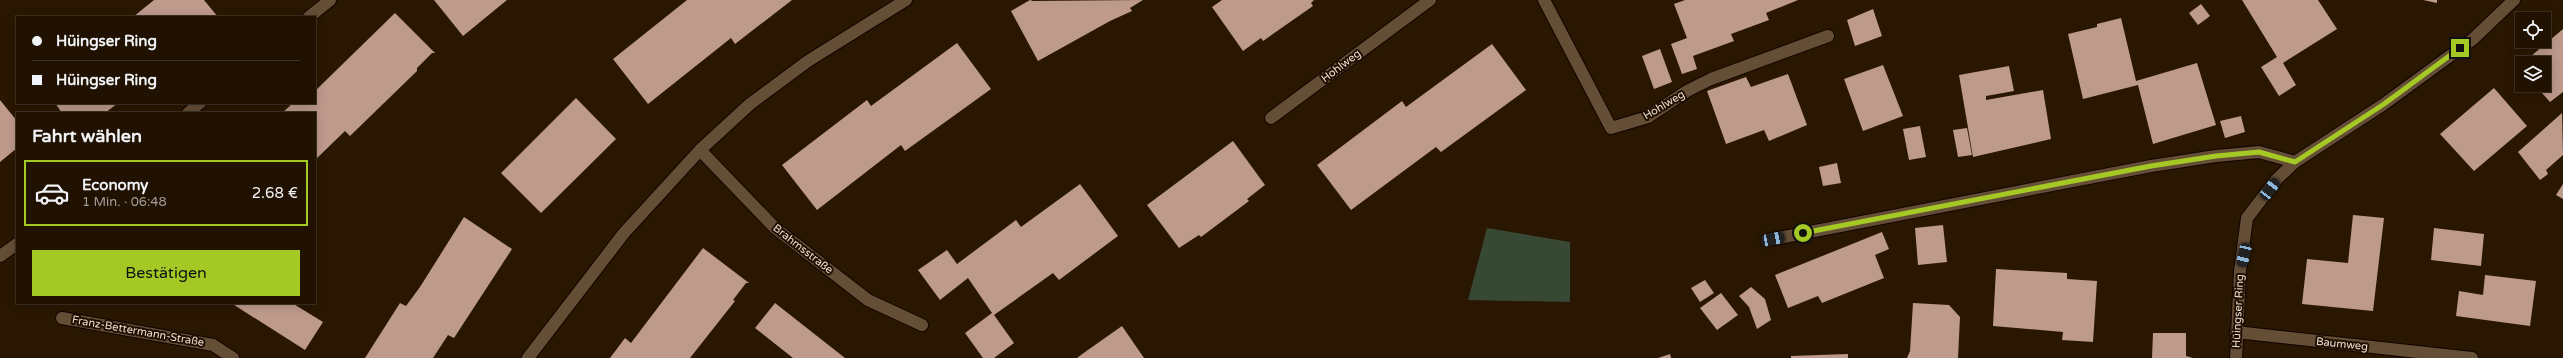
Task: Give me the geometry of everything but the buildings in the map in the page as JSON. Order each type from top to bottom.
[{"type":"street","points":[[310,16],[330,0]]},
{"type":"street","points":[[528,358],[624,234],[700,150],[750,104],[802,65],[906,0]]},
{"type":"street","name":"Hohlweg","points":[[1271,118],[1430,0]]},
{"type":"street","name":"Hohlweg","points":[[1544,0],[1611,128],[1648,117],[1687,91],[1711,79],[1828,36]]},
{"type":"street","name":"Hüingser Ring","points":[[2236,358],[2236,332],[2247,218],[2277,179],[2295,162],[2384,104],[2473,39],[2514,0]]},
{"type":"street","points":[[189,112],[199,104]]},
{"type":"street","name":"Brahmsstraße","points":[[700,150],[775,228],[868,300],[922,325]]},
{"type":"street","points":[[1773,239],[2151,166],[2216,156],[2259,152],[2295,162]]},
{"type":"street","points":[[0,256],[16,245]]},
{"type":"street","name":"Franz-Bettermann-Straße","points":[[62,318],[213,344],[233,358]]},
{"type":"street","name":"Baumweg","points":[[2236,332],[2472,358]]},
{"type":"green space","points":[[1487,228],[1570,242],[1570,302],[1468,300]]},
{"type":"route","points":[[1803,233],[2151,166],[2216,156],[2259,152],[2295,162],[2384,104],[2460,48]]}]
